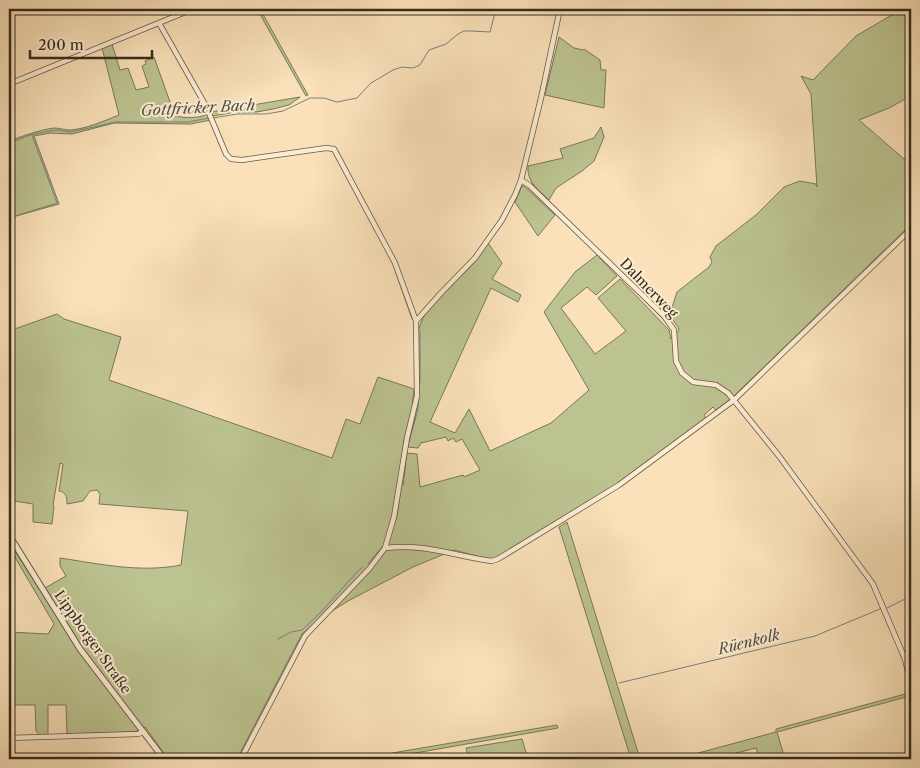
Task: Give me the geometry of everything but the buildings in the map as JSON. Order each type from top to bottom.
[{"type":"street","points":[[9,84],[193,9]]},
{"type":"street","points":[[416,321],[475,258],[506,213],[521,180],[560,9]]},
{"type":"street","points":[[159,23],[206,106],[230,160],[326,148],[334,149],[396,263],[416,321],[417,396],[407,438],[394,517],[384,548],[369,569],[304,636],[241,759]]},
{"type":"street","name":"Dalmerweg","points":[[521,180],[529,185],[664,316],[674,330],[676,361],[686,378],[697,383],[721,387],[734,400],[779,456],[873,584],[905,659],[911,685]]},
{"type":"street","points":[[384,548],[411,546],[488,560],[498,559],[619,485],[734,400],[911,229]]},
{"type":"street","name":"Lippborger Straße","points":[[9,535],[80,649],[164,759]]},
{"type":"street","points":[[9,738],[138,734],[144,732]]},
{"type":"green space","points":[[257,9],[260,9],[308,95],[306,96]]},
{"type":"green space","points":[[902,9],[911,9],[911,96],[889,108],[859,120],[911,165],[911,224],[733,397],[716,410],[713,407],[704,415],[706,419],[618,484],[497,558],[488,559],[454,550],[413,567],[348,601],[319,619],[302,634],[237,759],[168,759],[145,727],[135,732],[67,734],[66,705],[48,705],[48,735],[40,735],[36,731],[35,705],[9,705],[9,638],[11,638],[11,635],[9,632],[48,634],[54,624],[9,547],[9,542],[72,640],[76,637],[45,588],[66,576],[60,566],[60,558],[136,568],[181,565],[188,511],[99,504],[100,494],[97,490],[90,491],[83,501],[67,504],[66,495],[59,491],[63,464],[60,463],[52,524],[33,522],[33,504],[15,501],[9,504],[9,331],[57,314],[64,319],[121,337],[109,380],[332,458],[346,419],[360,424],[378,377],[414,389],[411,416],[404,440],[399,484],[403,486],[407,453],[417,454],[420,487],[463,475],[464,477],[480,470],[462,439],[456,442],[453,438],[448,441],[446,437],[421,443],[418,448],[407,447],[418,397],[418,334],[425,314],[439,296],[472,265],[488,243],[502,263],[492,279],[521,295],[518,302],[491,288],[430,422],[455,433],[469,409],[490,451],[551,423],[589,390],[544,312],[575,272],[597,255],[617,276],[596,295],[587,287],[561,308],[595,354],[626,331],[598,298],[620,279],[669,330],[671,339],[679,330],[668,313],[671,311],[677,292],[709,267],[712,262],[710,257],[716,246],[756,215],[784,187],[800,181],[816,184],[817,187],[811,94],[801,76],[813,80],[856,36]]},
{"type":"green space","points":[[559,37],[574,48],[584,49],[600,60],[601,70],[606,70],[604,108],[545,95]]},
{"type":"green space","points":[[112,44],[120,70],[128,68],[136,90],[149,87],[142,66],[146,64],[145,61],[154,57],[175,116],[192,118],[208,114],[211,120],[190,124],[114,123],[72,134],[50,133],[34,136],[59,204],[9,218],[9,141],[48,129],[70,130],[82,128],[119,115],[102,48]]},
{"type":"green space","points":[[300,97],[289,105],[257,112],[235,112],[213,116],[211,112]]},
{"type":"green space","points":[[601,127],[604,137],[594,161],[556,188],[549,200],[531,181],[528,166],[563,158],[560,149],[594,138]]},
{"type":"green space","points":[[522,186],[555,215],[538,236],[515,202]]},
{"type":"green space","points":[[567,522],[640,759],[631,759],[559,527]]},
{"type":"green space","points":[[909,693],[910,696],[777,732],[785,759],[760,759],[756,748],[712,759],[676,759],[776,732],[776,729]]},
{"type":"green space","points":[[557,725],[558,728],[381,759],[357,759]]},
{"type":"green space","points":[[522,739],[528,759],[469,759],[466,748]]},
{"type":"waterway","name":"Gottfricker Bach","points":[[213,118],[237,114],[266,114],[283,111],[310,98],[324,98],[337,102],[357,98],[371,83],[393,70],[402,67],[413,68],[420,65],[429,50],[446,44],[464,31],[490,32],[496,9]]},
{"type":"waterway","name":"Gottfricker Bach","points":[[9,143],[30,135],[45,132],[56,130],[71,132],[116,122],[188,122],[209,118]]},
{"type":"waterway","points":[[9,218],[57,203],[32,135]]},
{"type":"waterway","points":[[394,267],[412,319]]},
{"type":"waterway","points":[[408,446],[418,409],[420,331]]},
{"type":"waterway","points":[[388,544],[397,516],[405,462]]},
{"type":"waterway","points":[[368,564],[382,547]]},
{"type":"waterway","points":[[278,639],[291,632],[302,630],[363,567]]},
{"type":"waterway","name":"Rüenkolk","points":[[887,608],[911,596]]},
{"type":"waterway","name":"Rüenkolk","points":[[619,683],[815,636],[880,609]]}]
